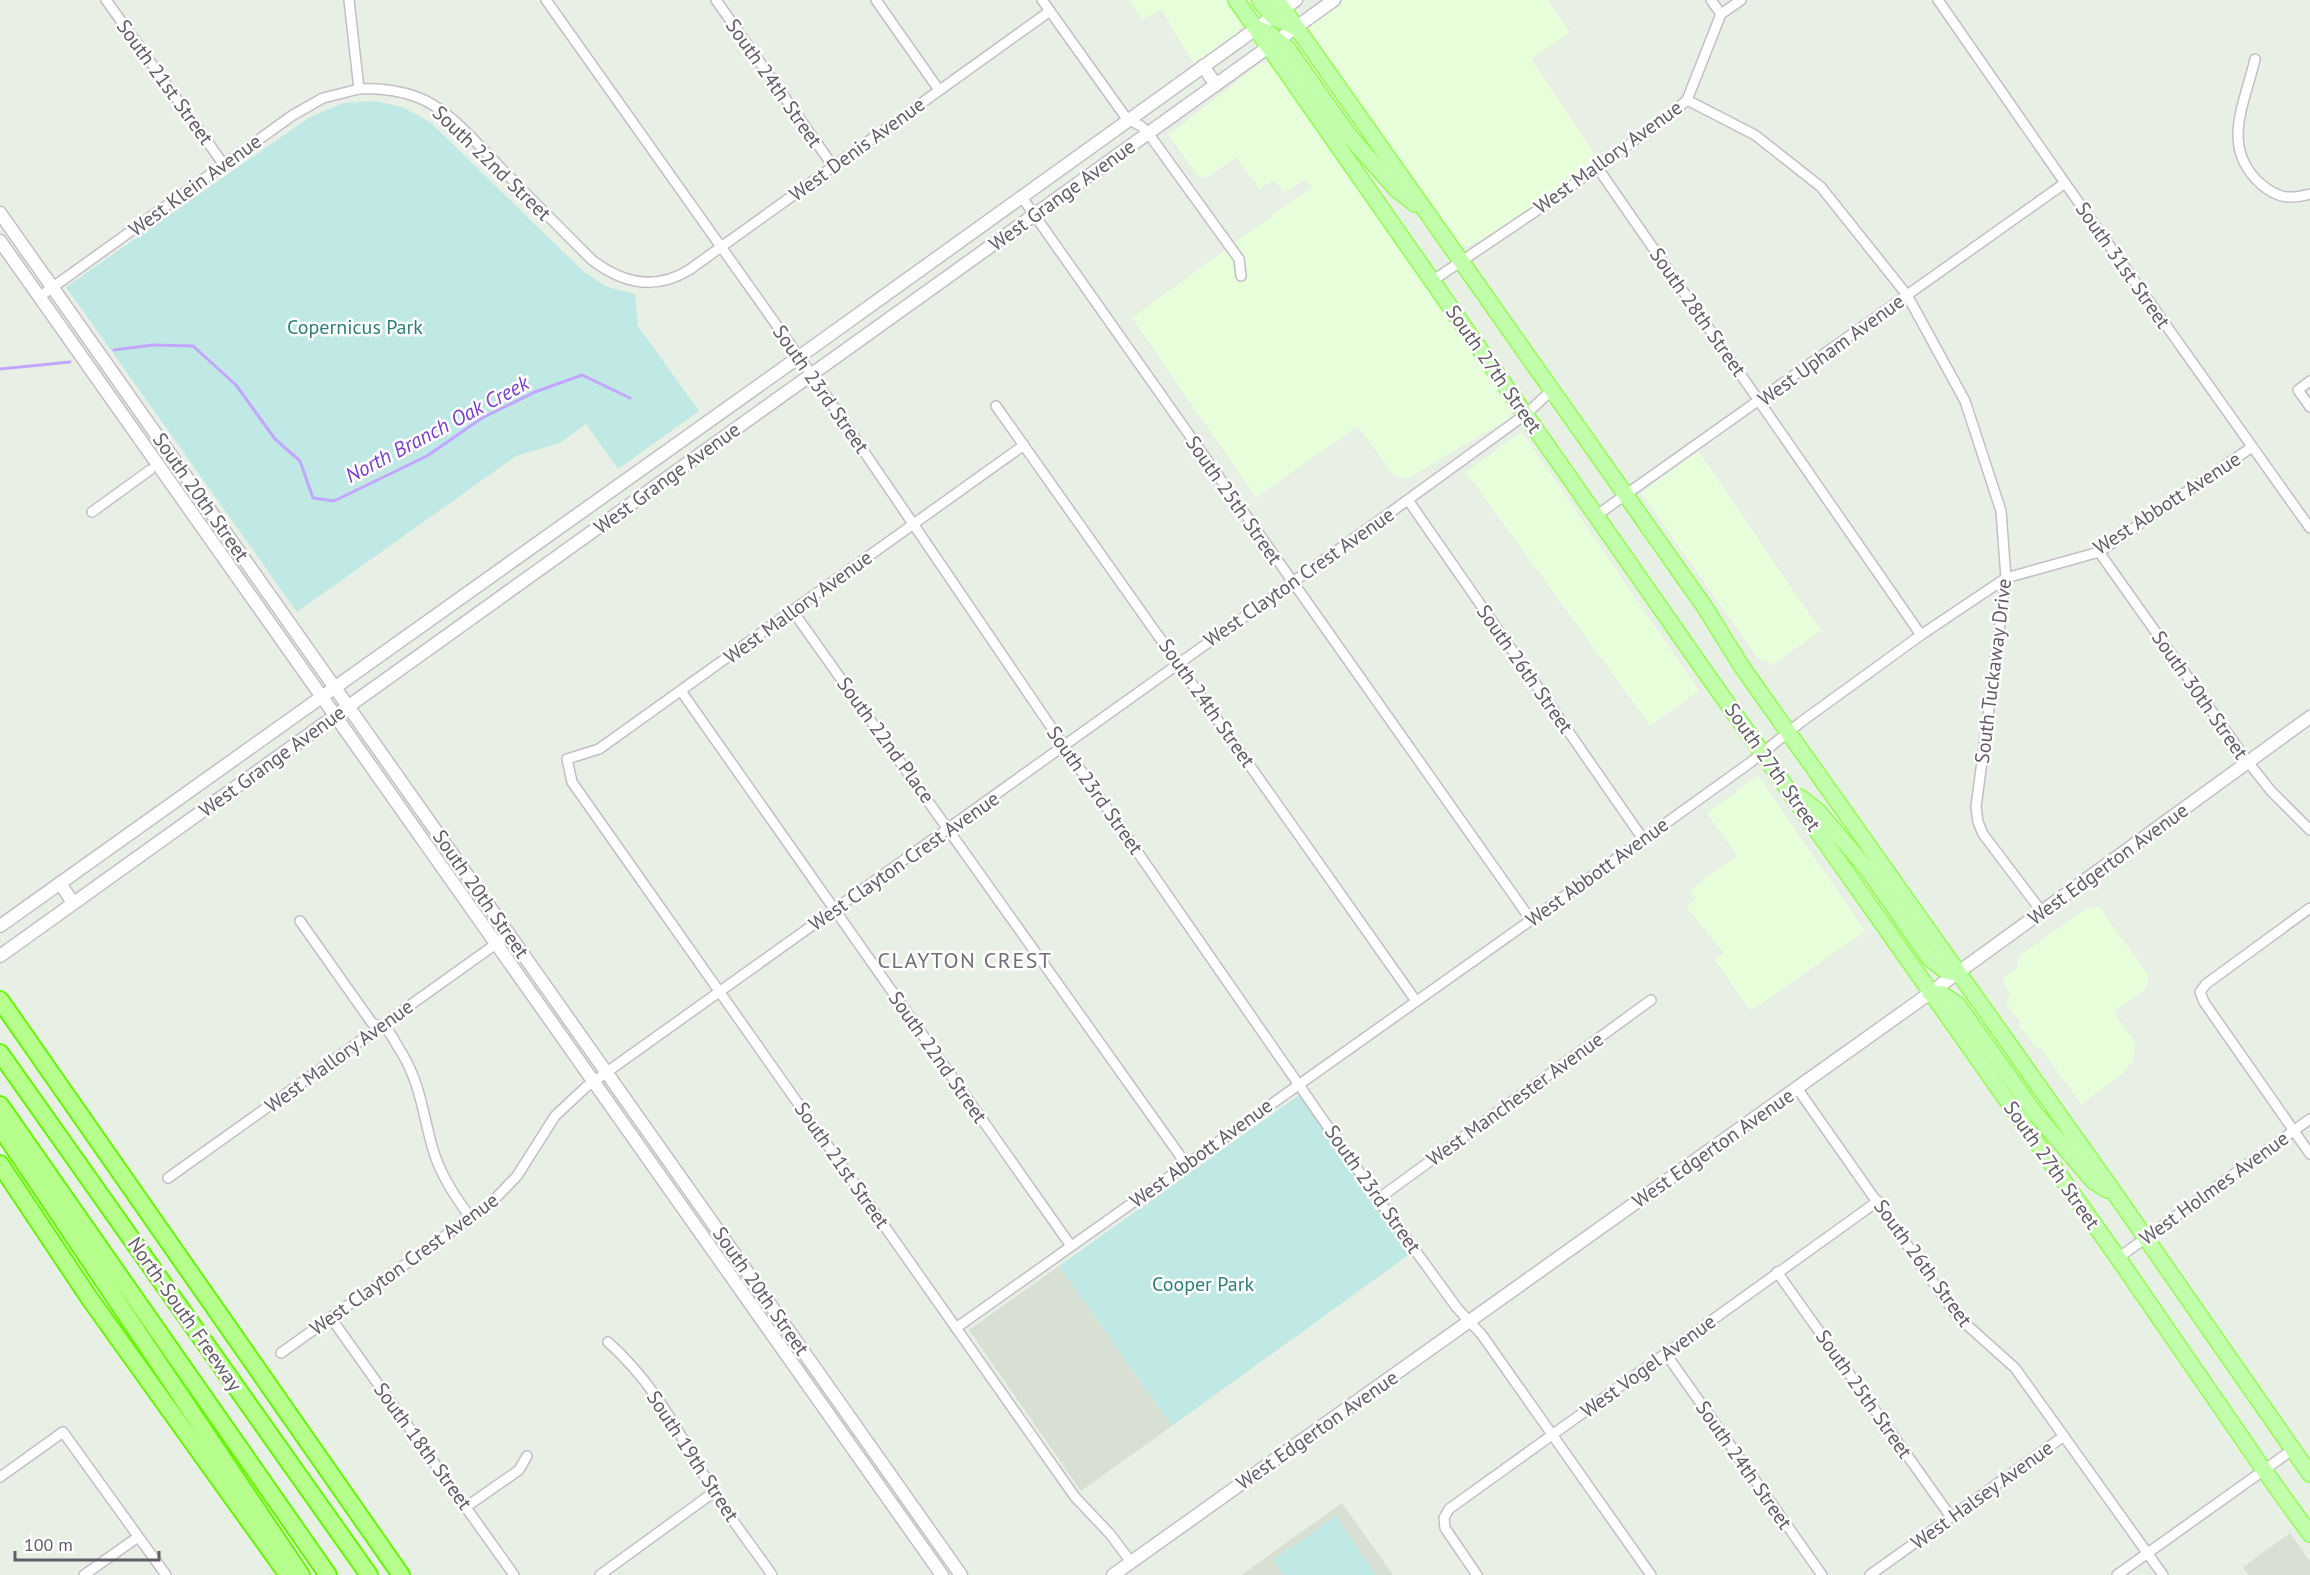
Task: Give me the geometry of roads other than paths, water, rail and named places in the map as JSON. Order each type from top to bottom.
[{"type":"highway","points":[[0,998],[401,1575]]},
{"type":"highway","name":"North-South Freeway","points":[[0,1053],[369,1575]]},
{"type":"highway","name":"North-South Freeway","points":[[0,1105],[328,1575]]},
{"type":"highway","points":[[0,1127],[301,1575]]},
{"type":"highway","points":[[0,1164],[90,1299],[288,1575]]},
{"type":"main road","name":"South 27th Street","points":[[1236,0],[1256,28],[1274,44],[1432,281],[2310,1534]]},
{"type":"main road","points":[[1259,0],[1282,6],[1296,28]]},
{"type":"main road","name":"South 27th Street","points":[[1296,28],[2310,1474]]},
{"type":"main road","points":[[1274,44],[1288,49],[1351,138],[1396,189],[1425,211]]},
{"type":"main road","points":[[1788,788],[1818,811],[1868,870],[1930,959],[1946,971],[1958,972]]},
{"type":"main road","points":[[1930,993],[1942,994],[1958,1005],[2035,1113],[2093,1181],[2118,1198]]},
{"type":"street","name":"South 21st Street","points":[[106,0],[224,165]]},
{"type":"street","points":[[349,0],[359,89]]},
{"type":"street","name":"South 23rd Street","points":[[546,0],[812,375],[1378,1199],[1553,1434],[1651,1575]]},
{"type":"street","name":"South 24th Street","points":[[716,0],[833,166]]},
{"type":"street","points":[[876,0],[939,90]]},
{"type":"street","points":[[1042,0],[1127,119],[1141,126],[1148,133],[1239,259],[1241,276]]},
{"type":"street","name":"West Grange Avenue","points":[[2,955],[1334,0]]},
{"type":"street","points":[[1711,0],[1721,14],[1741,0]]},
{"type":"street","name":"South 31st Street","points":[[1938,0],[2310,528]]},
{"type":"street","name":"West Grange Avenue","points":[[0,926],[799,357],[1256,28],[1282,6]]},
{"type":"street","name":"West Denis Avenue","points":[[662,282],[683,274],[1050,11]]},
{"type":"street","name":"West Mallory Avenue","points":[[1432,281],[1597,167],[1688,100],[1721,14]]},
{"type":"street","points":[[2255,59],[2240,113],[2237,137],[2241,157],[2254,178],[2269,191],[2291,199],[2310,194]]},
{"type":"street","points":[[1203,66],[1216,85]]},
{"type":"street","name":"South 22nd Street","points":[[359,89],[381,88],[418,97],[434,105],[486,153],[592,260],[610,273],[636,280],[662,282]]},
{"type":"street","name":"West Klein Avenue","points":[[39,297],[309,105],[342,92],[359,89]]},
{"type":"street","name":"South Tuckaway Drive","points":[[1688,100],[1755,135],[1821,187],[1907,295],[1965,401],[2001,512],[2006,578],[1976,807],[1978,822],[1983,834],[2042,912]]},
{"type":"street","name":"South 28th Street","points":[[1597,167],[1921,635]]},
{"type":"street","name":"West Upham Avenue","points":[[1597,515],[2065,183]]},
{"type":"street","name":"South 25th Street","points":[[1021,196],[1531,920]]},
{"type":"street","name":"South 20th Street","points":[[0,213],[961,1575]]},
{"type":"street","name":"South 20th Street","points":[[0,241],[942,1575]]},
{"type":"street","points":[[853,318],[865,336]]},
{"type":"street","points":[[2310,381],[2298,390],[2310,407]]},
{"type":"street","points":[[750,391],[763,410]]},
{"type":"street","name":"West Clayton Crest Avenue","points":[[281,1353],[471,1218],[504,1191],[517,1176],[555,1116],[570,1099],[1408,500],[1526,414],[1551,391]]},
{"type":"street","name":"South 24th Street","points":[[996,406],[1416,1001]]},
{"type":"street","name":"West Mallory Avenue","points":[[567,759],[599,749],[1024,445]]},
{"type":"street","name":"West Abbott Avenue","points":[[956,1328],[1531,920],[1763,753],[1921,635],[2006,578],[2099,552],[2252,447]]},
{"type":"street","points":[[92,512],[150,470]]},
{"type":"street","name":"South 26th Street","points":[[1408,500],[1643,839]]},
{"type":"street","points":[[565,524],[578,542]]},
{"type":"street","name":"South 30th Street","points":[[2099,552],[2248,762],[2271,791],[2310,830]]},
{"type":"street","name":"South 22nd Place","points":[[792,610],[1186,1164]]},
{"type":"street","points":[[385,651],[398,671]]},
{"type":"street","name":"South 22nd Street","points":[[681,691],[1071,1246]]},
{"type":"street","name":"West Edgerton Avenue","points":[[1113,1575],[1930,993],[2310,717]]},
{"type":"street","points":[[267,735],[281,755]]},
{"type":"street","name":"South 21st Street","points":[[567,759],[572,782],[720,993],[1075,1497],[1110,1534],[1131,1562]]},
{"type":"street","points":[[60,883],[73,903]]},
{"type":"street","points":[[2310,908],[2206,984],[2200,992],[2204,1002],[2310,1154]]},
{"type":"street","points":[[300,921],[372,1023],[388,1032],[410,1070],[423,1104],[432,1146],[440,1169],[447,1184],[471,1218]]},
{"type":"street","name":"West Mallory Avenue","points":[[168,1178],[510,934]]},
{"type":"street","name":"West Manchester Avenue","points":[[1378,1199],[1651,1000]]},
{"type":"street","name":"South 26th Street","points":[[1797,1088],[1957,1316],[2015,1368],[2163,1575]]},
{"type":"street","name":"West Holmes Avenue","points":[[2118,1258],[2310,1119]]},
{"type":"street","name":"West Vogel Avenue","points":[[1477,1575],[1445,1528],[1444,1518],[1449,1509],[1878,1201]]},
{"type":"street","name":"South 25th Street","points":[[1777,1272],[1952,1517]]},
{"type":"street","name":"South 18th Street","points":[[331,1318],[514,1575]]},
{"type":"street","name":"South 19th Street","points":[[608,1342],[630,1362],[664,1405],[714,1492],[772,1575]]},
{"type":"street","name":"South 24th Street","points":[[1666,1354],[1822,1575]]},
{"type":"street","points":[[0,1477],[63,1432],[166,1575]]},
{"type":"street","name":"West Halsey Avenue","points":[[1869,1575],[2064,1436]]},
{"type":"street","points":[[2116,1575],[2292,1450]]},
{"type":"street","points":[[466,1507],[519,1470],[526,1456]]},
{"type":"street","points":[[600,1575],[714,1492]]},
{"type":"street","points":[[84,1575],[138,1537]]},
{"type":"waterway","name":"North Branch Oak Creek","points":[[114,350],[152,345],[193,346],[236,385],[275,439],[300,461],[313,498],[334,501],[427,456],[482,418],[535,392],[582,375],[630,398]]},
{"type":"waterway","name":"North Branch Oak Creek","points":[[0,369],[70,362]]},
{"type":"district","name":"CLAYTON CREST","points":[[965,960]]},
{"type":"park label","name":"Copernicus Park","points":[[355,327]]},
{"type":"park label","name":"Cooper Park","points":[[1203,1284]]}]
